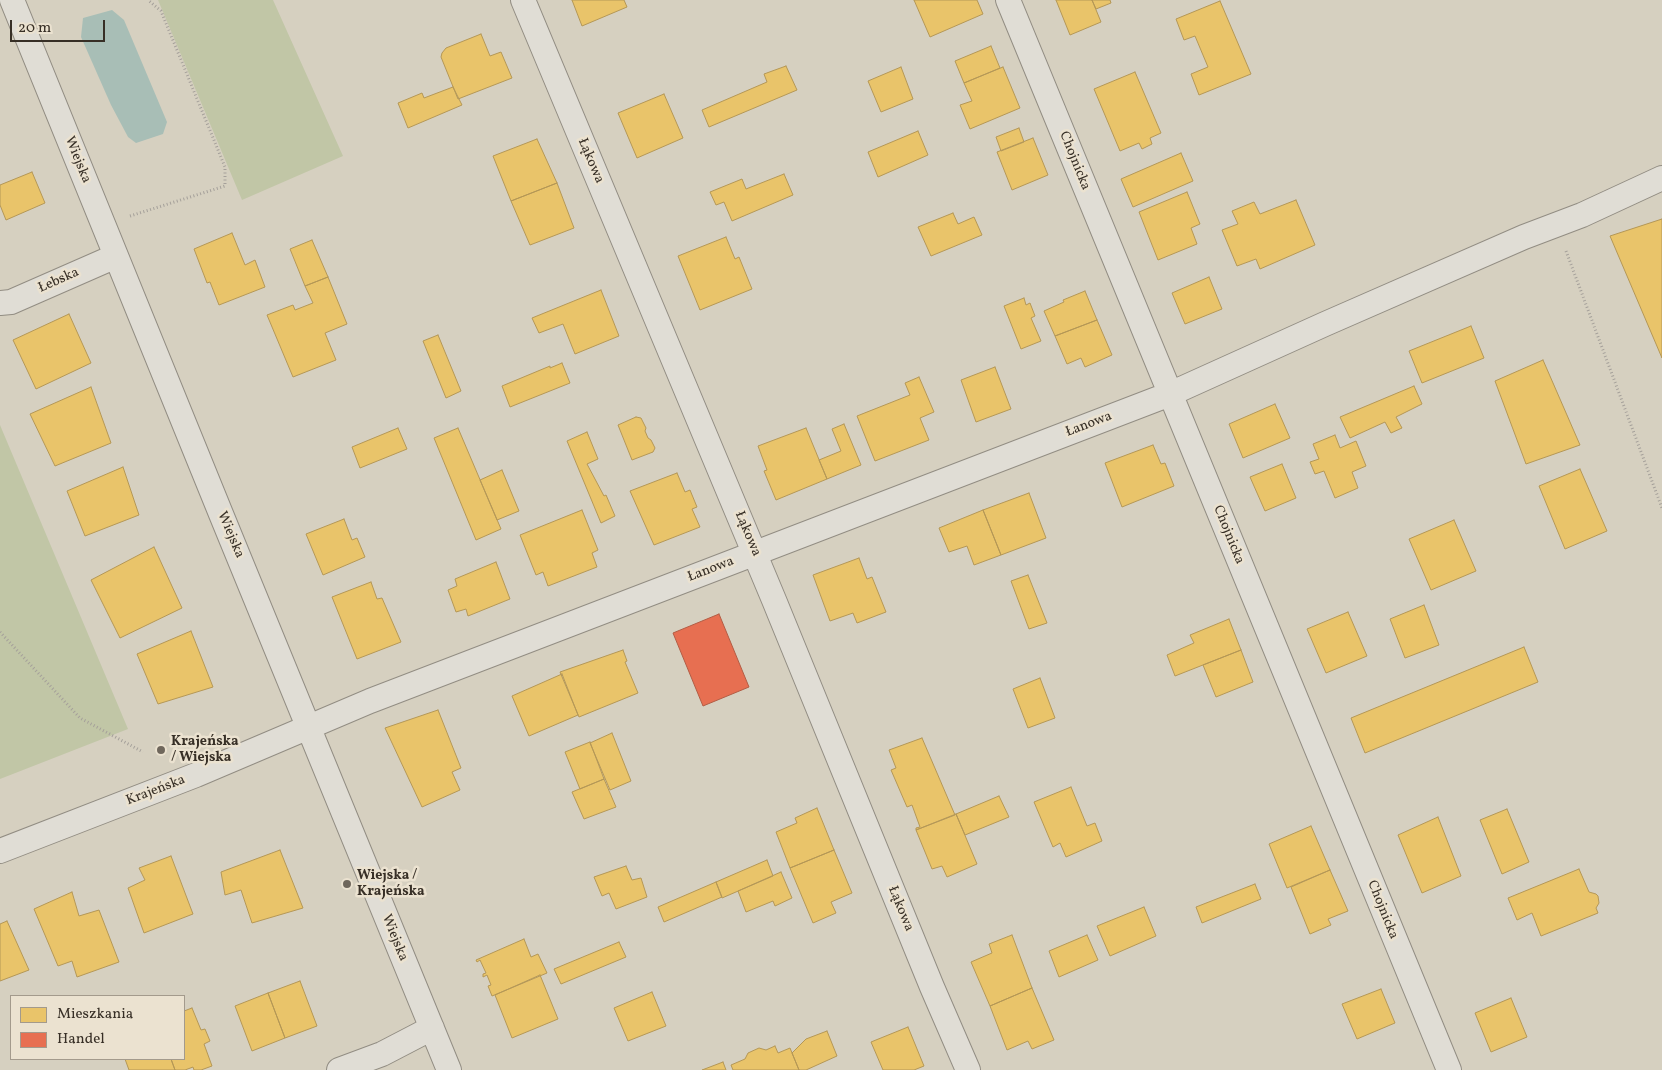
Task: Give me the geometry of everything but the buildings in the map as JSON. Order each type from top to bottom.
[{"type":"street","name":"Wiejska","points":[[12,0],[220,514],[310,727],[449,1070]]},
{"type":"street","name":"Łąkowa","points":[[523,0],[968,1070]]},
{"type":"street","name":"Chojnicka","points":[[1008,0],[1449,1070]]},
{"type":"street","name":"Łanowa","points":[[310,727],[370,701],[1170,394],[1325,324],[1515,241],[1582,215],[1662,178]]},
{"type":"street","name":"Łebska","points":[[0,303],[11,302],[116,256]]},
{"type":"street","name":"Krajeńska","points":[[0,851],[196,775],[310,727]]},
{"type":"street","points":[[339,1070],[382,1054],[432,1028]]},
{"type":"path","points":[[123,219],[225,186],[225,167],[161,11],[148,0]]},
{"type":"path","points":[[1556,225],[1662,508]]},
{"type":"path","points":[[0,632],[80,718],[143,752]]},
{"type":"green space","points":[[158,0],[273,0],[343,156],[242,200]]},
{"type":"green space","points":[[0,425],[128,729],[0,779]]},
{"type":"water","points":[[112,10],[124,20],[167,122],[163,134],[136,143],[128,137],[111,105],[81,37],[83,18]]},
{"type":"place","name":"Krajeńska / Wiejska","points":[[161,750]]},
{"type":"place","name":"Wiejska / Krajeńska","points":[[347,884]]}]
